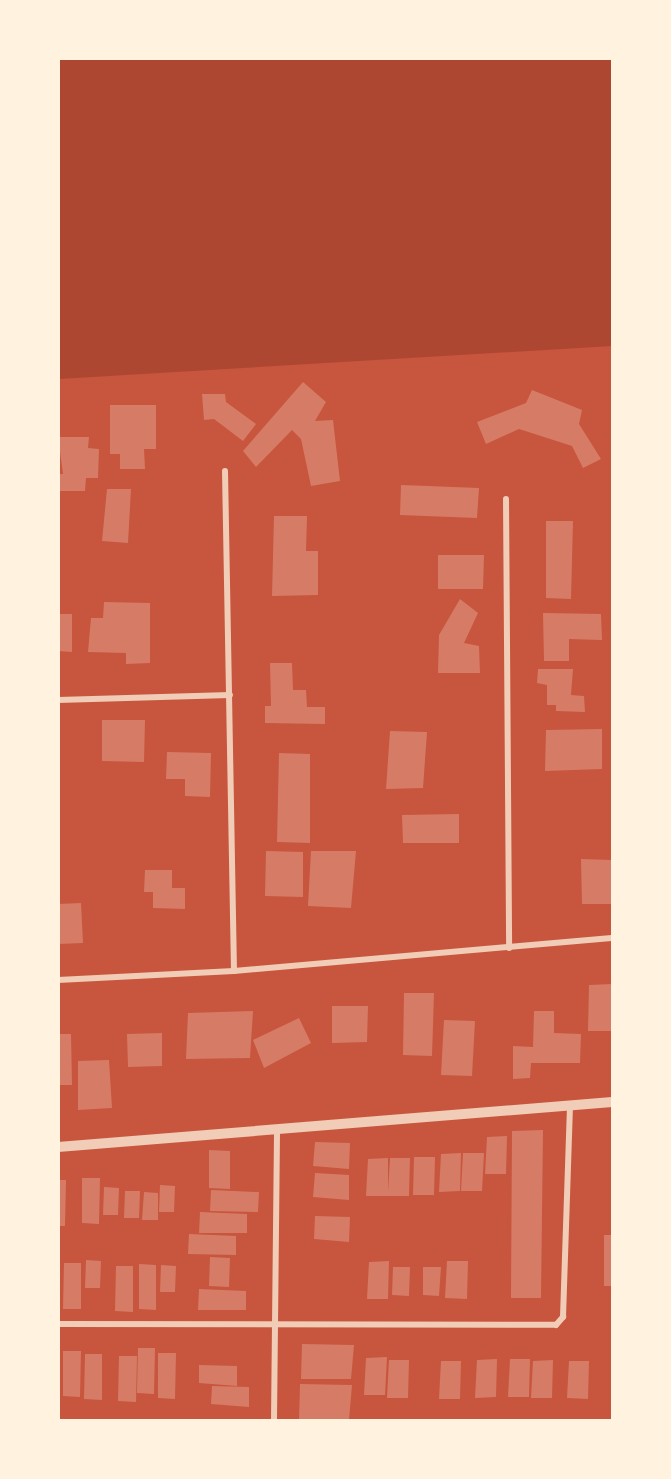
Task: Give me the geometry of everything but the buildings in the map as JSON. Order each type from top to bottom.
[{"type":"street","points":[[225,471],[234,971]]},
{"type":"street","points":[[506,499],[508,948]]},
{"type":"street","points":[[58,700],[230,695]]},
{"type":"street","points":[[58,980],[234,971],[612,939]]},
{"type":"street","points":[[58,1147],[612,1102]]},
{"type":"street","points":[[58,1324],[556,1325],[563,1317],[570,1105]]},
{"type":"street","points":[[274,1420],[277,1131]]},
{"type":"shaded area","points":[[59,58],[612,59],[612,346],[59,379]]}]
